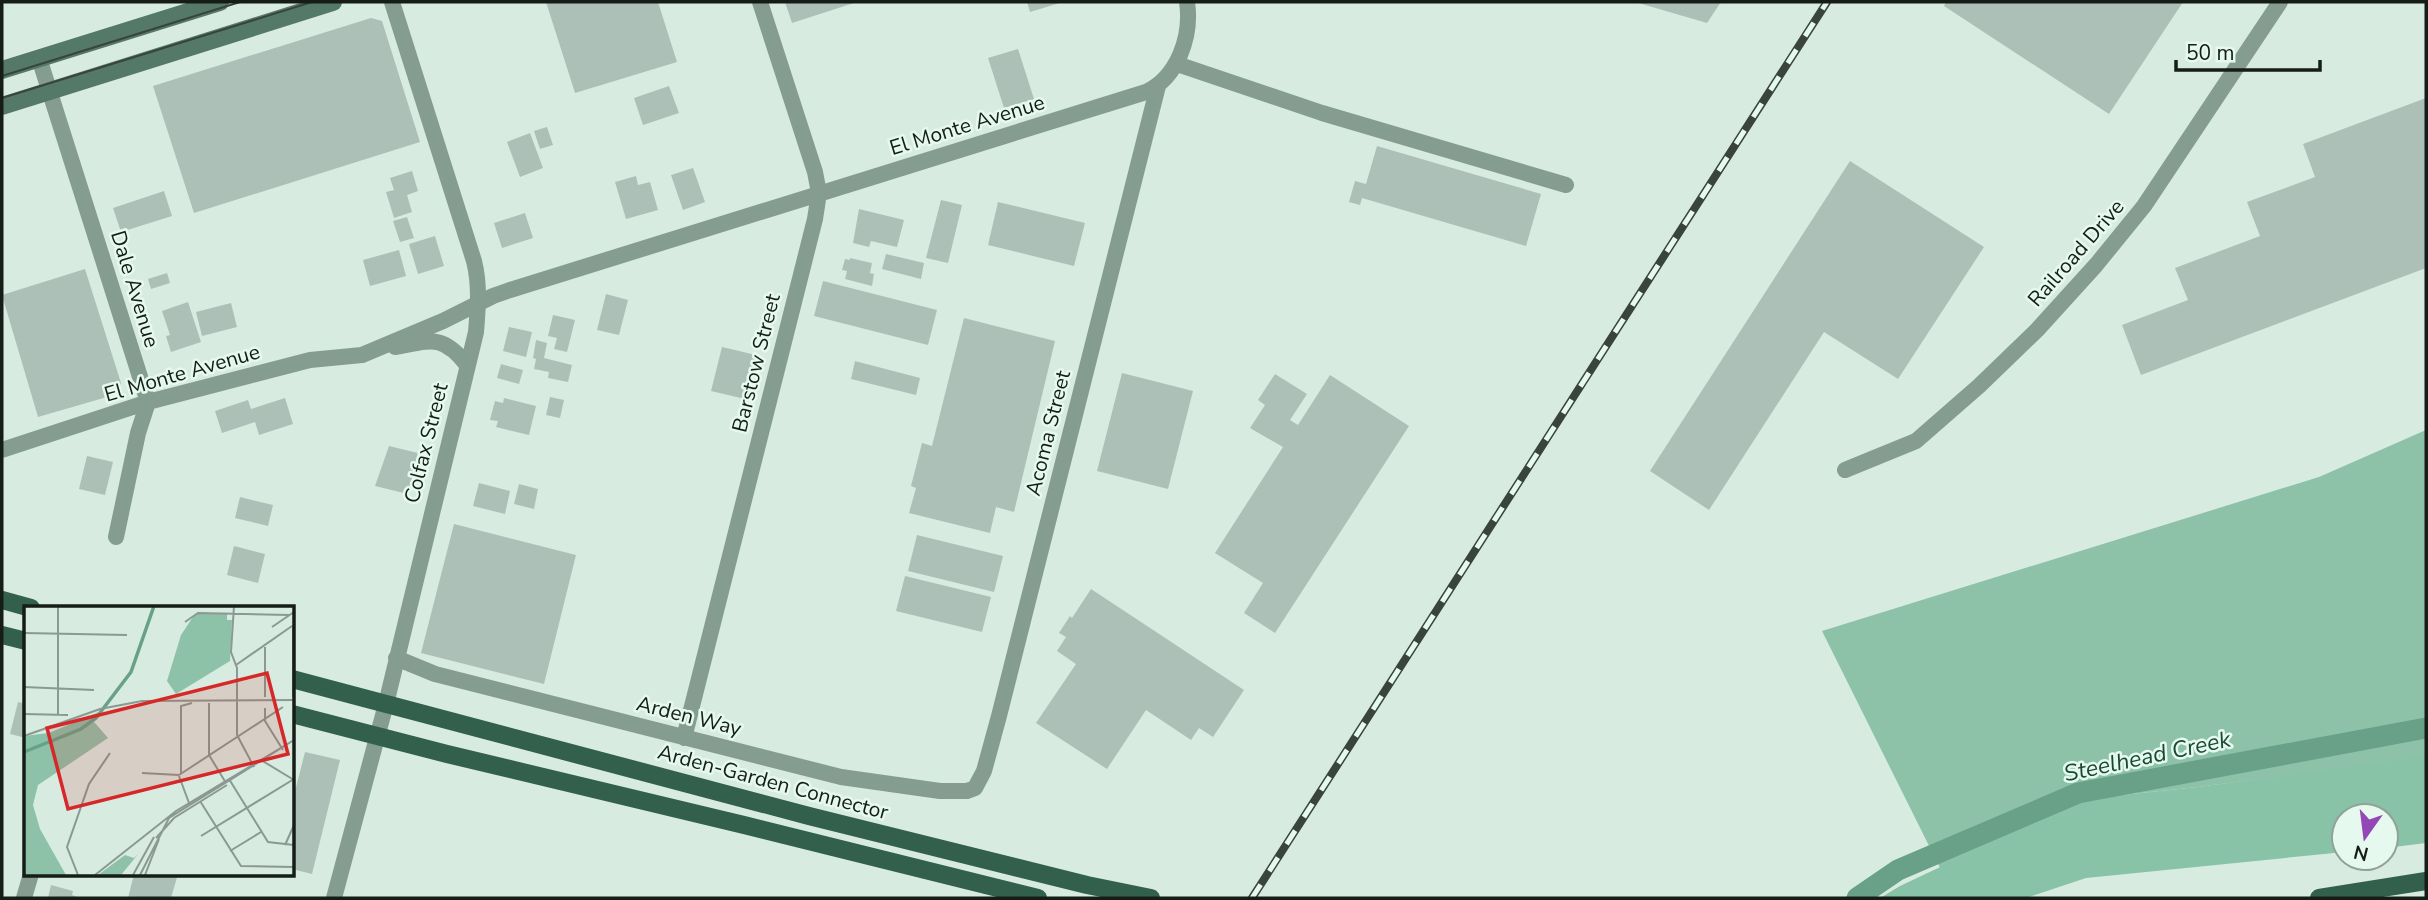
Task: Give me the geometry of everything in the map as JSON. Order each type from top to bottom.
[{"type":"main road","points":[[2,69],[220,2]]},
{"type":"main road","points":[[2,106],[333,2]]},
{"type":"main road","points":[[2,600],[24,606]]},
{"type":"main road","points":[[2,635],[24,640]]},
{"type":"main road","points":[[294,680],[386,704]]},
{"type":"main road","name":"Arden-Garden Connector","points":[[386,704],[847,825],[1151,898]]},
{"type":"main road","points":[[294,715],[1038,898]]},
{"type":"main road","points":[[2319,898],[2426,881]]},
{"type":"street","name":"Colfax Street","points":[[334,898],[386,704],[476,332],[479,302],[474,261],[392,2]]},
{"type":"street","name":"Barstow Street","points":[[684,738],[815,219],[819,192],[816,172],[760,2]]},
{"type":"street","points":[[1187,2],[1189,18],[1177,64],[1322,113],[1566,185]]},
{"type":"street","name":"Railroad Drive","points":[[1845,470],[1916,441],[2037,330],[2096,265],[2144,206],[2280,2]]},
{"type":"street","name":"Dale Avenue","points":[[39,58],[148,402]]},
{"type":"street","name":"El Monte Avenue","points":[[2,450],[148,402],[310,360],[362,355],[510,290],[1106,105],[1158,86],[1177,64]]},
{"type":"street","name":"Acoma Street","points":[[975,788],[984,771],[993,737],[1158,86]]},
{"type":"street","name":"El Monte Avenue","points":[[377,349],[435,340],[452,348],[467,365]]},
{"type":"street","points":[[116,537],[138,433],[148,402]]},
{"type":"street","name":"Arden Way","points":[[396,658],[435,674],[868,783],[940,791],[968,791],[975,788]]},
{"type":"street","points":[[24,898],[30,876]]},
{"type":"green space","points":[[2426,430],[2426,757],[2084,799],[1955,898],[1822,631],[2319,477]]},
{"type":"green space","points":[[2426,756],[2426,843],[2400,846],[2400,802],[2330,802],[2330,853],[2086,878],[2026,898],[1880,898],[2084,799],[2198,787]]},
{"type":"building","points":[[546,2],[658,2],[677,62],[575,93]]},
{"type":"building","points":[[785,2],[857,2],[792,23]]},
{"type":"building","points":[[1027,2],[1063,2],[1030,12]]},
{"type":"building","points":[[1635,2],[1721,2],[1707,23]]},
{"type":"building","points":[[1946,2],[2183,2],[2109,114],[1944,6]]},
{"type":"building","points":[[371,18],[382,21],[420,142],[194,213],[153,86]]},
{"type":"building","points":[[1018,49],[1034,99],[1004,108],[988,58]]},
{"type":"building","points":[[669,86],[679,113],[643,125],[634,98]]},
{"type":"building","points":[[2426,98],[2426,268],[2141,375],[2122,325],[2188,300],[2175,268],[2260,236],[2247,202],[2315,177],[2303,144]]},
{"type":"building","points":[[547,127],[553,145],[540,149],[534,131]]},
{"type":"building","points":[[530,133],[543,168],[520,177],[507,142]]},
{"type":"building","points":[[1377,146],[1541,194],[1526,246],[1362,198],[1360,205],[1349,202],[1355,181],[1366,184]]},
{"type":"building","points":[[1850,161],[1984,247],[1898,379],[1824,332],[1709,510],[1650,471]]},
{"type":"building","points":[[693,168],[705,202],[683,210],[671,175]]},
{"type":"building","points":[[412,171],[418,191],[407,195],[412,212],[394,218],[386,192],[394,190],[390,178]]},
{"type":"building","points":[[636,176],[638,185],[650,182],[658,210],[626,219],[615,182]]},
{"type":"building","points":[[164,191],[172,216],[121,232],[113,208]]},
{"type":"building","points":[[941,200],[962,205],[948,263],[926,258]]},
{"type":"building","points":[[998,202],[1085,223],[1074,266],[988,245]]},
{"type":"building","points":[[859,209],[904,220],[897,247],[871,241],[869,247],[853,243]]},
{"type":"building","points":[[525,213],[533,238],[502,248],[494,223]]},
{"type":"building","points":[[407,217],[414,238],[400,242],[393,221]]},
{"type":"building","points":[[435,236],[444,266],[418,274],[409,244]]},
{"type":"building","points":[[399,250],[406,276],[370,286],[363,260]]},
{"type":"building","points":[[886,254],[924,263],[921,279],[882,269]]},
{"type":"building","points":[[845,259],[872,263],[872,286],[845,279],[847,271],[842,270]]},
{"type":"building","points":[[85,269],[121,383],[120,388],[114,395],[38,417],[2,295]]},
{"type":"building","points":[[167,273],[170,283],[151,289],[148,279]]},
{"type":"building","points":[[823,281],[937,310],[928,345],[814,316]]},
{"type":"building","points":[[606,294],[628,300],[619,335],[597,330]]},
{"type":"building","points":[[188,302],[201,342],[171,352],[166,336],[170,335],[162,311]]},
{"type":"building","points":[[231,303],[237,327],[202,336],[196,312]]},
{"type":"building","points":[[553,315],[575,320],[567,352],[554,349],[557,338],[548,336]]},
{"type":"building","points":[[964,318],[1055,341],[1014,512],[996,507],[990,533],[909,513],[916,488],[911,486],[922,443],[932,446]]},
{"type":"building","points":[[509,327],[532,332],[526,357],[503,351]]},
{"type":"building","points":[[536,340],[547,343],[544,358],[572,365],[568,382],[548,378],[549,372],[534,369]]},
{"type":"building","points":[[722,347],[756,355],[745,399],[711,391]]},
{"type":"building","points":[[855,361],[920,378],[916,395],[851,379]]},
{"type":"building","points":[[501,364],[523,370],[519,384],[497,378]]},
{"type":"building","points":[[1122,373],[1193,391],[1168,489],[1097,471]]},
{"type":"building","points":[[1275,374],[1307,394],[1290,420],[1298,425],[1330,375],[1409,426],[1275,633],[1244,613],[1263,583],[1215,553],[1283,447],[1250,428],[1265,405],[1258,400]]},
{"type":"building","points":[[550,397],[564,400],[560,418],[546,415]]},
{"type":"building","points":[[285,398],[293,424],[259,435],[255,422],[222,433],[215,411],[248,400],[251,409]]},
{"type":"building","points":[[504,398],[536,406],[529,435],[496,427],[498,421],[490,420],[495,401],[503,403]]},
{"type":"building","points":[[389,446],[418,453],[408,494],[375,486]]},
{"type":"building","points":[[87,456],[113,462],[105,495],[79,489]]},
{"type":"building","points":[[479,483],[510,491],[505,514],[473,506]]},
{"type":"building","points":[[519,484],[538,489],[534,509],[514,504]]},
{"type":"building","points":[[240,497],[273,505],[268,526],[235,518]]},
{"type":"building","points":[[454,524],[576,555],[544,684],[421,653]]},
{"type":"building","points":[[917,535],[1003,556],[994,592],[908,571]]},
{"type":"building","points":[[234,546],[265,554],[258,583],[227,575]]},
{"type":"building","points":[[905,576],[991,597],[982,632],[896,611]]},
{"type":"building","points":[[1091,589],[1244,690],[1213,737],[1199,728],[1191,740],[1146,710],[1107,769],[1036,723],[1076,664],[1057,651],[1066,637],[1059,633]]},
{"type":"building","points":[[18,702],[24,704],[24,738],[10,734]]},
{"type":"building","points":[[305,752],[340,760],[312,874],[294,870],[294,795]]},
{"type":"building","points":[[134,876],[177,876],[171,898],[128,898]]},
{"type":"building","points":[[51,885],[73,891],[72,895],[80,898],[48,898]]},
{"type":"waterway","name":"Steelhead Creek","points":[[1857,898],[1898,870],[2078,793],[2426,728]]},
{"type":"tram line","points":[[2,76],[240,2]]},
{"type":"tram line","points":[[2,98],[312,2]]},
{"type":"railway","points":[[1252,898],[1827,2]]}]
